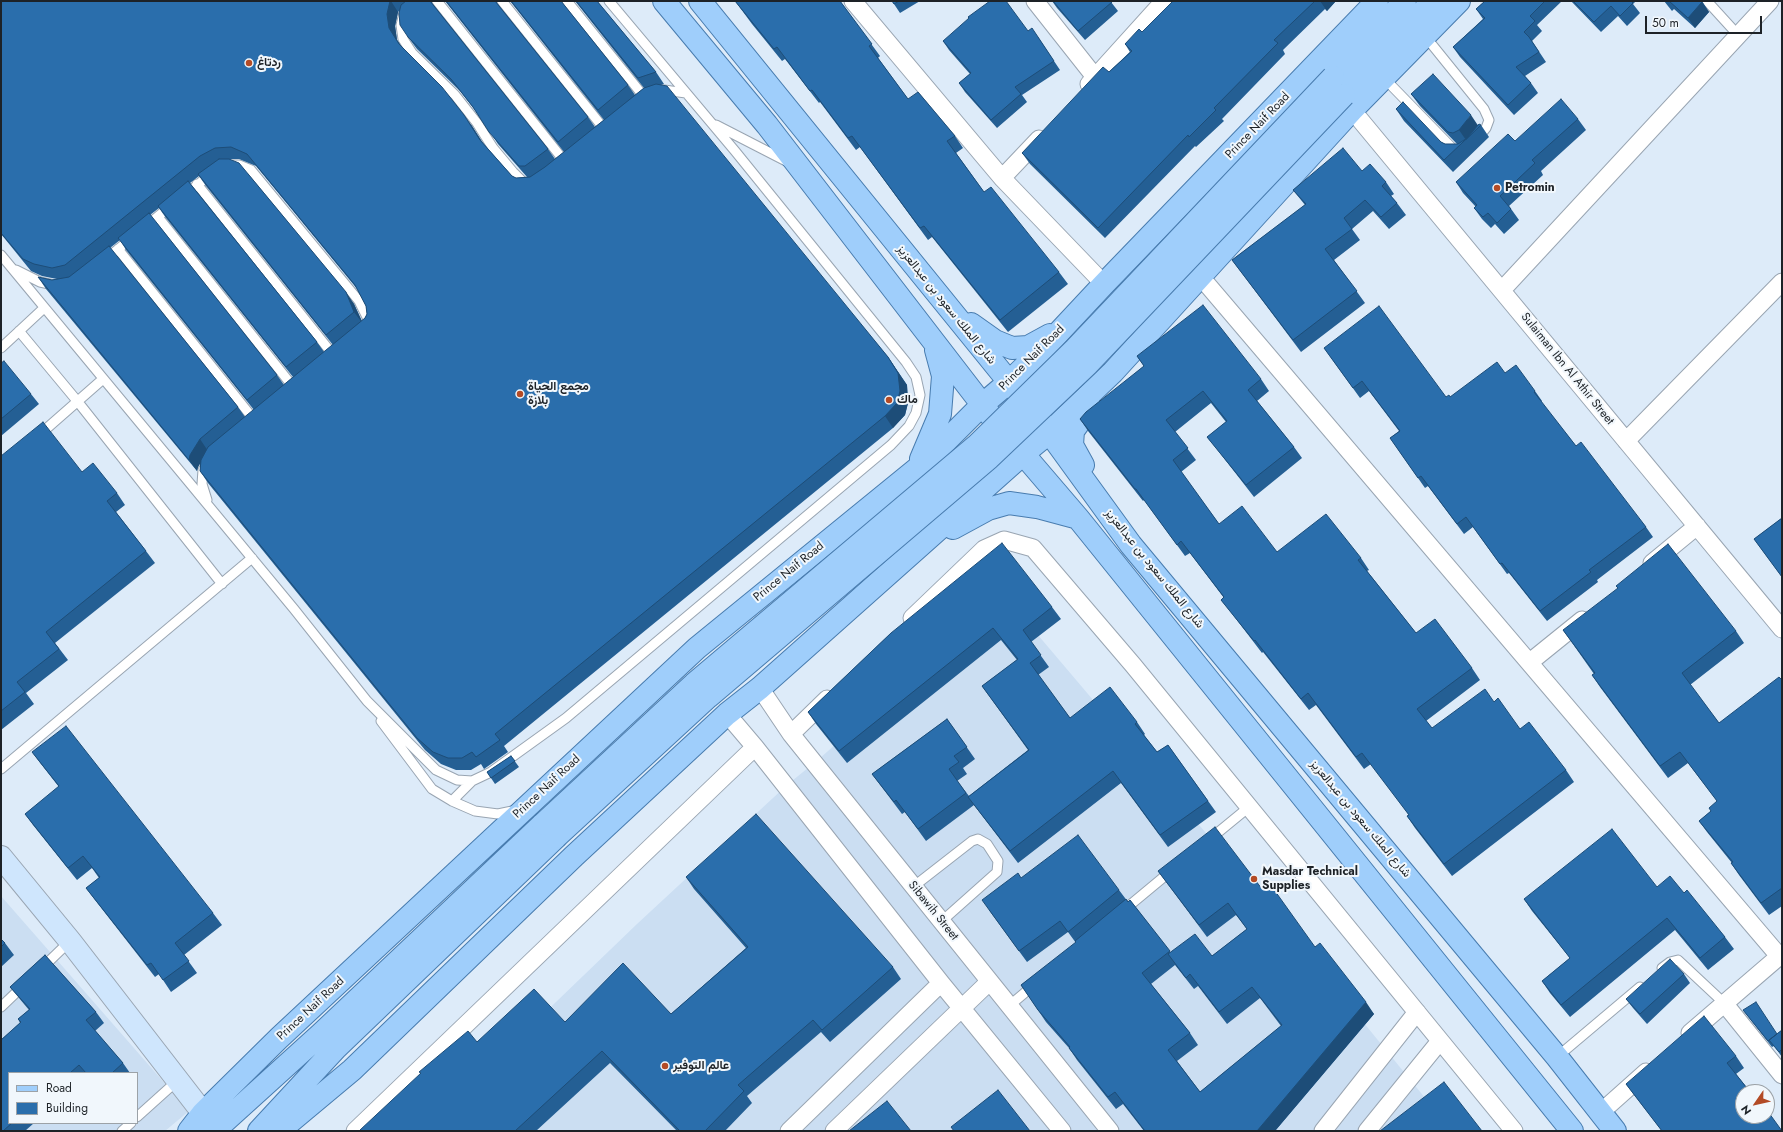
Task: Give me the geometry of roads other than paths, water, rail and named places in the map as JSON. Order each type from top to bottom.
[{"type":"main road","points":[[664,1],[767,125],[982,406],[1078,518],[1572,1131]]},
{"type":"main road","name":"شارع الملك سعود بن عبدالعزيز","points":[[700,1],[1050,432],[1131,545],[1557,1057],[1615,1131]]},
{"type":"main road","name":"Prince Naif Road","points":[[189,1131],[203,1113],[285,1033],[697,648],[918,467],[1009,382],[1064,327],[1377,1]]},
{"type":"main road","points":[[279,1131],[352,1070],[568,862],[727,714],[760,688],[1023,454],[1050,432],[1113,372],[1200,276],[1343,94],[1405,1]]},
{"type":"main road","points":[[214,1131],[550,830],[988,458],[1088,364],[1433,1]]},
{"type":"main road","points":[[1343,94],[1384,78],[1459,1]]},
{"type":"main road","points":[[947,306],[995,341],[1012,348],[1028,347],[1064,327]]},
{"type":"main road","points":[[918,467],[940,414],[943,376],[933,342]]},
{"type":"main road","points":[[1113,372],[1073,431],[1072,445],[1131,545]]},
{"type":"main road","points":[[917,548],[988,509],[1009,503],[1037,507],[1078,518]]},
{"type":"main road","points":[[260,1131],[336,1048],[550,830]]},
{"type":"street","points":[[853,1],[1002,178],[1104,284]]},
{"type":"street","points":[[1035,1],[1095,77]]},
{"type":"street","points":[[1080,94],[1164,1]]},
{"type":"street","points":[[1502,290],[1770,1]]},
{"type":"street","name":"Sulaiman Ibn Al Athir Street","points":[[1343,94],[1502,290],[1782,629]]},
{"type":"street","points":[[1002,178],[1049,128]]},
{"type":"street","points":[[1200,276],[1781,955],[1677,1045]]},
{"type":"street","points":[[1626,441],[1782,282]]},
{"type":"street","points":[[1642,571],[1697,526]]},
{"type":"street","points":[[899,630],[984,549],[1004,540],[1033,548],[1133,664],[1514,1131]]},
{"type":"street","points":[[1530,662],[1592,612]]},
{"type":"street","name":"Sibawih Street","points":[[760,688],[791,734],[1110,1131]]},
{"type":"street","points":[[791,734],[836,690]]},
{"type":"street","points":[[727,714],[755,747],[941,983],[1062,1131]]},
{"type":"street","points":[[355,1131],[755,747]]},
{"type":"street","points":[[1,856],[70,941],[203,1113]]},
{"type":"street","points":[[834,1131],[961,1007],[989,982]]},
{"type":"street","points":[[789,1131],[941,983]]},
{"type":"street","points":[[1724,1003],[1782,1075]]},
{"type":"street","points":[[1323,1131],[1417,1012]]},
{"type":"street","points":[[1367,1131],[1440,1041]]},
{"type":"street","points":[[1600,1113],[1659,1061]]},
{"type":"lane","points":[[421,1],[404,13],[401,25],[403,39],[412,53],[455,95],[477,123],[493,148],[513,172],[525,184],[535,184]]},
{"type":"lane","points":[[437,1],[565,162]]},
{"type":"lane","points":[[502,1],[605,131]]},
{"type":"lane","points":[[567,1],[643,100],[650,94],[664,90],[686,93]]},
{"type":"lane","points":[[452,802],[472,781],[492,772],[566,718],[891,445],[909,426],[916,413],[920,395],[916,377],[906,362],[711,123],[609,1]]},
{"type":"lane","points":[[1707,1],[1738,35]]},
{"type":"lane","points":[[1384,78],[1454,150],[1463,151],[1469,148],[1486,128],[1489,120],[1484,109],[1425,36]]},
{"type":"lane","points":[[711,123],[800,168]]},
{"type":"lane","points":[[100,263],[212,173],[226,165],[239,165],[250,170],[359,301],[368,319],[369,326],[363,331]]},
{"type":"lane","points":[[198,184],[334,355]]},
{"type":"lane","points":[[158,217],[294,388]]},
{"type":"lane","points":[[118,249],[254,421]]},
{"type":"lane","points":[[1,255],[252,558],[367,701],[432,789],[452,802],[475,811],[498,814],[524,809]]},
{"type":"lane","points":[[12,268],[40,282],[60,286],[65,285]]},
{"type":"lane","points":[[32,293],[40,282]]},
{"type":"lane","points":[[1,348],[44,308]]},
{"type":"lane","points":[[19,332],[78,402],[222,584]]},
{"type":"lane","points":[[31,442],[104,379]]},
{"type":"lane","points":[[210,507],[202,484],[203,470],[212,455]]},
{"type":"lane","points":[[187,479],[203,470]]},
{"type":"lane","points":[[1,769],[252,558]]},
{"type":"lane","points":[[367,701],[436,770],[457,780],[472,781]]},
{"type":"lane","points":[[1200,847],[1249,807]]},
{"type":"lane","points":[[914,887],[972,841],[978,839],[987,844],[998,861],[997,872],[942,921]]},
{"type":"lane","points":[[1120,914],[1181,863]]},
{"type":"lane","points":[[1,1006],[70,941]]},
{"type":"lane","points":[[1557,1057],[1670,962],[1678,960],[1724,1003]]},
{"type":"lane","points":[[1009,1006],[1040,980]]},
{"type":"lane","points":[[138,1117],[177,1081]]},
{"type":"lane","points":[[122,1131],[130,1124]]},
{"type":"place","name":"ردتاغ","points":[[249,63]]},
{"type":"place","name":"Petromin","points":[[1497,188]]},
{"type":"place","name":"مجمع الحياة بلازة","points":[[520,394]]},
{"type":"place","name":"ماك","points":[[889,400]]},
{"type":"place","name":"Masdar Technical Supplies","points":[[1254,879]]},
{"type":"place","name":"عالم التوفير","points":[[665,1066]]}]
